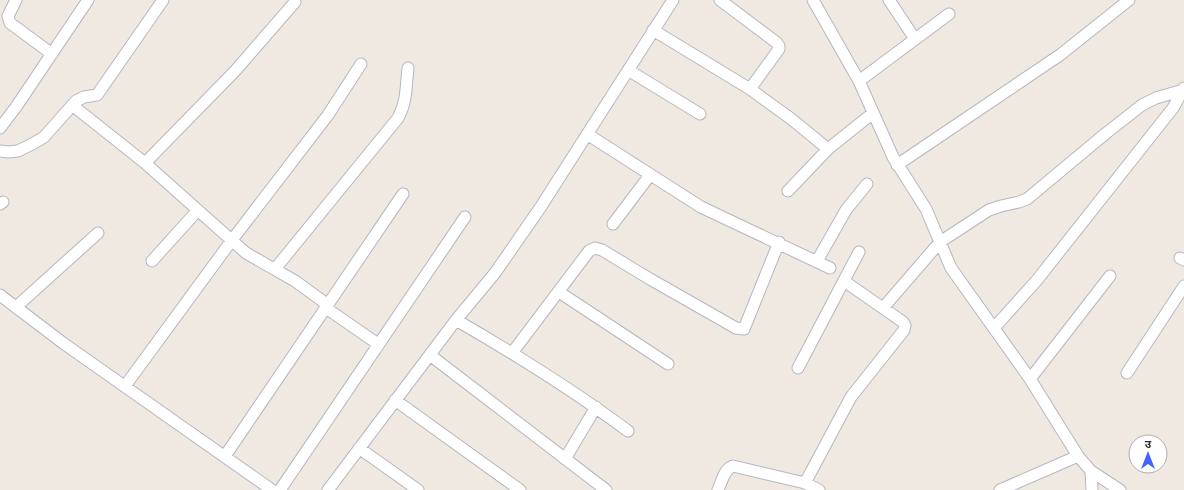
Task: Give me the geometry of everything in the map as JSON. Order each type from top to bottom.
[{"type":"street","points":[[16,0],[8,16],[10,23],[52,54]]},
{"type":"street","points":[[0,128],[16,107],[88,0]]},
{"type":"street","points":[[0,151],[18,151],[44,137],[72,105],[81,98],[97,95],[163,0]]},
{"type":"street","points":[[720,0],[779,46],[779,50],[750,89]]},
{"type":"street","points":[[813,0],[859,81],[897,165],[926,209],[951,268],[1030,379],[1078,456],[1091,470],[1120,490]]},
{"type":"street","points":[[889,0],[915,39]]},
{"type":"street","points":[[897,165],[1060,56],[1129,0]]},
{"type":"street","points":[[145,163],[235,71],[295,2]]},
{"type":"street","points":[[328,490],[456,320],[495,273],[540,208],[628,70],[653,30],[667,2]]},
{"type":"street","points":[[859,81],[949,14]]},
{"type":"street","points":[[653,30],[750,89],[790,118],[828,149]]},
{"type":"street","points":[[125,386],[232,240],[328,114],[361,64]]},
{"type":"street","points":[[275,270],[398,118],[405,101],[408,68]]},
{"type":"street","points":[[628,70],[700,114]]},
{"type":"street","points":[[883,308],[940,242],[989,210],[1027,199],[1142,105],[1156,98],[1183,89]]},
{"type":"street","points":[[994,328],[1037,280],[1173,108],[1183,89]]},
{"type":"street","points":[[72,105],[145,163],[253,257],[295,280],[378,344]]},
{"type":"street","points":[[788,191],[828,149],[873,113]]},
{"type":"street","points":[[587,134],[701,207],[779,242],[830,268]]},
{"type":"street","points":[[613,224],[650,175]]},
{"type":"street","points":[[817,261],[846,210],[867,184]]},
{"type":"street","points":[[224,456],[403,194]]},
{"type":"street","points":[[152,261],[198,210]]},
{"type":"street","points":[[280,490],[465,217]]},
{"type":"street","points":[[16,307],[98,233]]},
{"type":"street","points":[[512,353],[589,251],[595,248],[602,250],[736,328],[744,329],[779,242]]},
{"type":"street","points":[[798,368],[859,252]]},
{"type":"street","points":[[1030,379],[1110,276]]},
{"type":"street","points":[[805,483],[851,397],[904,330],[905,325],[903,322],[844,281]]},
{"type":"street","points":[[1127,373],[1184,286]]},
{"type":"street","points":[[559,292],[668,364]]},
{"type":"street","points":[[0,295],[63,343],[272,490]]},
{"type":"street","points":[[456,320],[512,353],[596,407],[628,431]]},
{"type":"street","points":[[430,355],[606,490]]},
{"type":"street","points":[[396,400],[520,490]]},
{"type":"street","points":[[565,459],[596,407]]},
{"type":"street","points":[[359,448],[418,490]]},
{"type":"street","points":[[1000,490],[1022,485],[1078,456]]},
{"type":"street","points":[[718,490],[726,470],[733,466],[805,483],[819,490]]},
{"type":"street","points":[[1091,470],[1092,490]]}]
